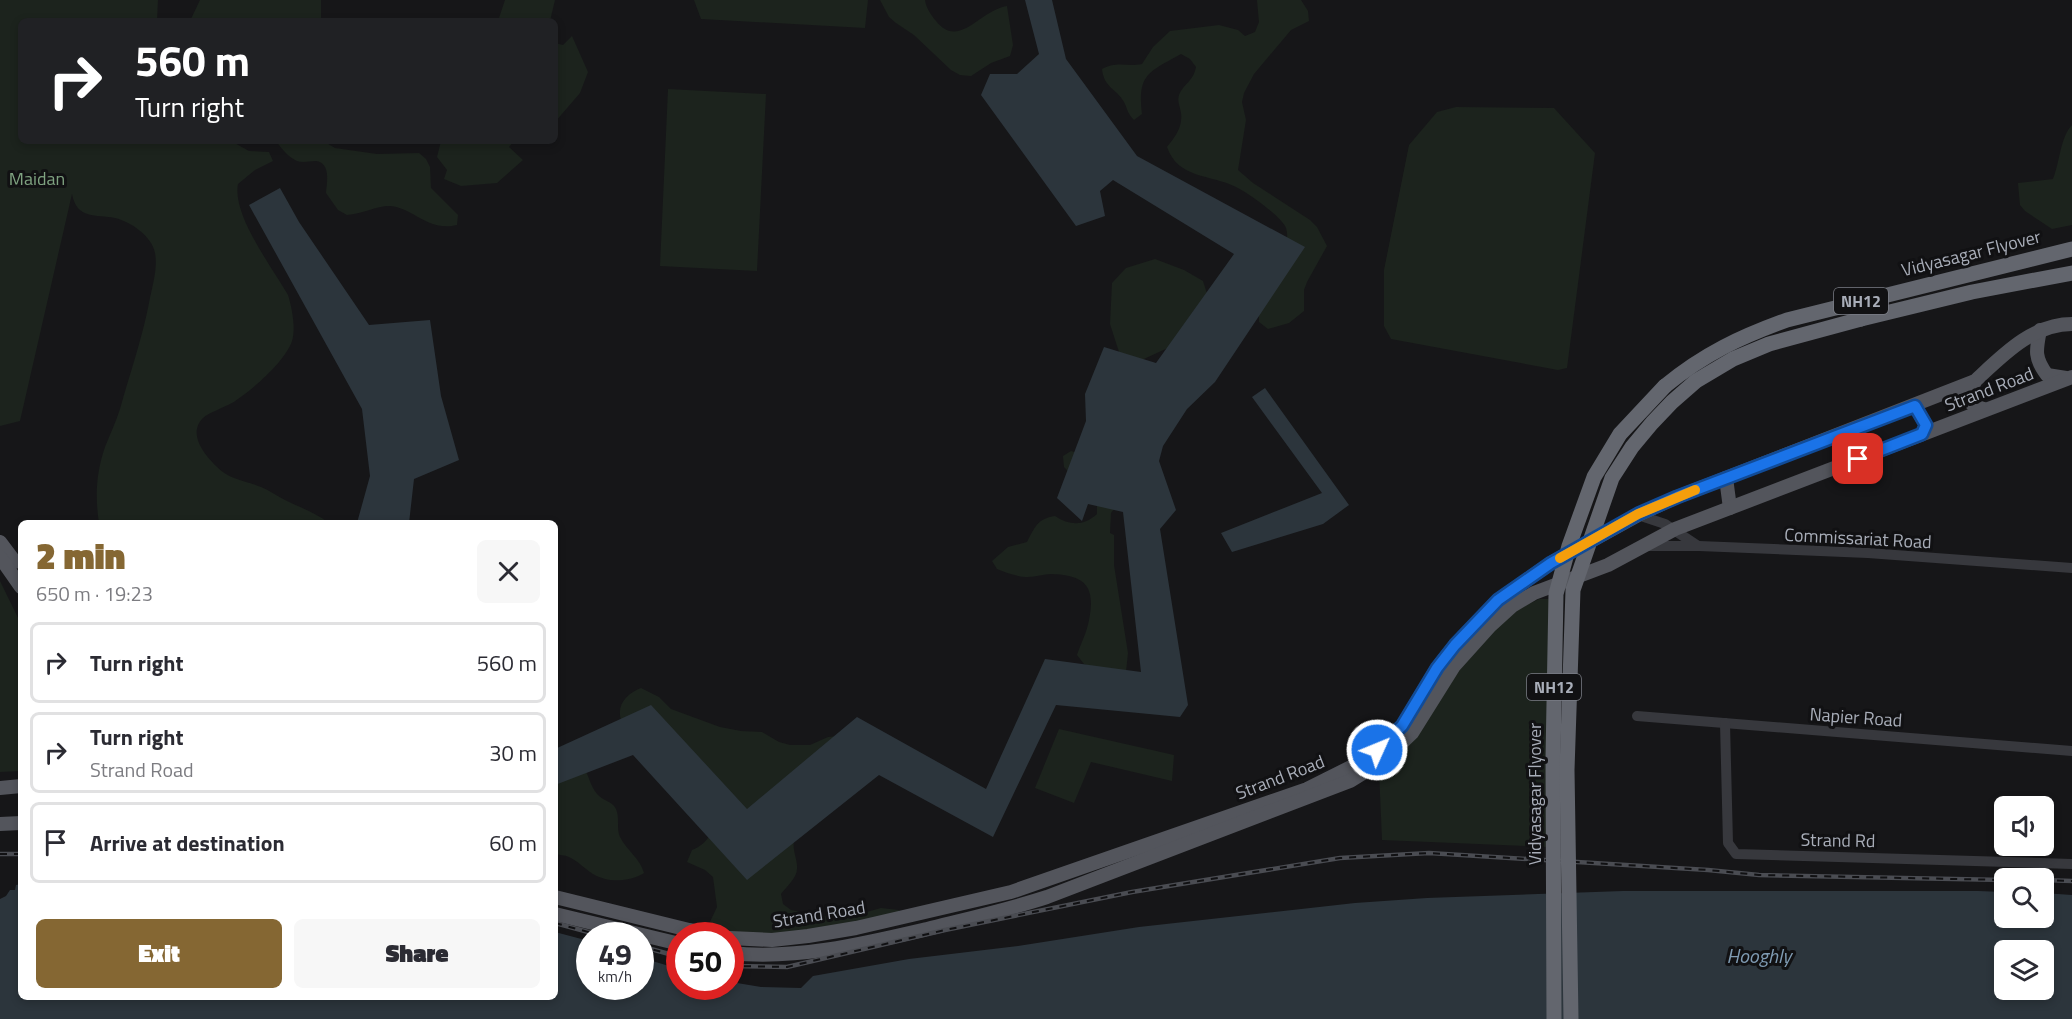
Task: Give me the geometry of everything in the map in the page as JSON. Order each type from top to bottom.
[{"type":"highway","name":"Vidyasagar Flyover","points":[[1554,1019],[1553,758],[1556,594],[1569,546],[1594,477],[1620,434],[1665,386],[1686,368],[1746,334],[1787,320],[2072,249]]},
{"type":"highway","name":"Vidyasagar Flyover","points":[[1571,1019],[1567,770],[1573,590],[1612,478],[1632,447],[1672,402],[1696,381],[1733,359],[1769,344],[1950,297],[2072,273]]},
{"type":"main road","name":"Strand Road","points":[[744,939],[772,940],[856,928],[1011,892],[1307,789],[1351,767],[1377,750],[1402,726],[1437,668],[1470,627],[1498,600],[1551,563],[1638,514],[1975,381],[2005,353],[2040,330],[2072,324]]},
{"type":"main road","points":[[2040,330],[2036,351],[2038,363],[2047,375],[2070,378]]},
{"type":"main road","name":"Strand Road","points":[[744,953],[784,954],[862,944],[1008,909],[1047,897],[1350,782],[1383,760],[1412,733],[1454,666],[1490,626],[1512,606],[1534,593],[1608,565],[1675,529],[2070,378]]},
{"type":"main road","points":[[1975,381],[1969,398],[1970,402],[1975,407],[1984,409]]},
{"type":"main road","points":[[1915,406],[1926,425],[1922,434]]},
{"type":"main road","points":[[1726,478],[1730,508]]},
{"type":"main road","points":[[0,542],[18,566]]},
{"type":"main road","points":[[0,557],[18,583]]},
{"type":"main road","points":[[0,788],[18,786]]},
{"type":"main road","points":[[0,824],[18,823]]},
{"type":"main road","points":[[558,898],[666,923]]},
{"type":"main road","points":[[558,915],[666,941]]},
{"type":"main road","points":[[856,928],[862,944]]},
{"type":"street","points":[[1638,514],[1675,529],[1699,546]]},
{"type":"street","name":"Commissariat Road","points":[[1641,546],[1869,553],[2072,568]]},
{"type":"street","name":"Napier Road","points":[[1637,716],[2072,751]]},
{"type":"street","name":"Strand Rd","points":[[1725,723],[1728,843],[1736,854],[2072,864]]},
{"type":"green space","name":"Maidan","points":[[0,0],[158,0],[157,18],[18,18],[18,144],[236,144],[249,151],[269,152],[273,161],[255,170],[238,184],[238,197],[241,210],[255,241],[288,295],[294,324],[292,341],[275,367],[248,392],[203,418],[199,424],[197,437],[207,456],[221,471],[264,488],[324,520],[99,520],[97,494],[100,466],[120,409],[139,343],[153,284],[156,259],[150,241],[134,226],[115,218],[83,212],[78,208],[72,194],[20,421],[0,426]]},
{"type":"green space","points":[[200,0],[321,0],[321,18],[191,18]]},
{"type":"green space","points":[[505,0],[555,0],[551,18],[499,18]]},
{"type":"green space","points":[[694,0],[868,0],[865,28],[701,19]]},
{"type":"green space","points":[[880,0],[925,0],[926,6],[936,21],[945,29],[953,31],[970,26],[997,9],[1007,6],[1013,45],[1010,56],[991,63],[971,76],[960,75],[951,70],[914,35],[889,17]]},
{"type":"green space","points":[[1257,0],[1301,0],[1308,11],[1309,21],[1291,30],[1254,74],[1244,93],[1242,102],[1246,120],[1238,170],[1253,183],[1310,220],[1317,227],[1327,246],[1304,290],[1304,311],[1289,323],[1268,329],[1259,322],[1259,312],[1286,246],[1286,228],[1271,211],[1241,190],[1196,174],[1179,165],[1167,147],[1181,123],[1179,95],[1193,76],[1196,67],[1190,59],[1181,54],[1153,70],[1141,90],[1142,114],[1134,120],[1121,97],[1105,80],[1102,69],[1112,65],[1142,64],[1153,47],[1170,31],[1219,25],[1238,30],[1245,36],[1255,32],[1259,22]]},
{"type":"green space","points":[[572,36],[588,72],[580,93],[558,119],[558,44],[563,45]]},
{"type":"green space","points":[[668,89],[766,94],[757,271],[660,266]]},
{"type":"green space","points":[[1456,107],[1554,108],[1595,153],[1567,368],[1558,370],[1391,339],[1384,326],[1384,270],[1409,145],[1437,112]]},
{"type":"green space","points":[[2072,125],[2072,225],[2052,229],[2020,205],[2018,183],[2053,179],[2063,143]]},
{"type":"green space","points":[[278,144],[328,144],[335,148],[377,154],[419,153],[430,167],[431,188],[458,215],[457,225],[437,225],[406,210],[389,206],[347,215],[338,210],[326,193],[327,174],[324,165],[316,161],[297,161]]},
{"type":"green space","points":[[440,144],[512,144],[509,147],[523,160],[497,183],[461,186],[444,179],[447,170],[437,157]]},
{"type":"green space","points":[[1155,259],[1184,270],[1203,281],[1209,300],[1172,346],[1133,364],[1119,352],[1110,324],[1112,283],[1126,268]]},
{"type":"green space","points":[[1071,451],[1119,467],[1117,505],[1111,513],[1110,533],[1114,535],[1114,565],[1128,653],[1126,672],[1116,676],[1084,664],[1077,655],[1087,629],[1091,608],[1089,591],[1080,580],[1048,574],[1016,576],[997,569],[992,561],[1008,547],[1027,542],[1035,528],[1044,519],[1055,516],[1066,522],[1082,523],[1097,514],[1097,504],[1092,495],[1064,467],[1063,456]]},
{"type":"green space","points":[[0,581],[18,618],[18,771],[0,772]]},
{"type":"green space","points":[[1539,599],[1550,599],[1548,847],[1382,840],[1379,770],[1449,685],[1487,632],[1516,610]]},
{"type":"green space","points":[[641,688],[659,697],[671,709],[720,727],[762,732],[779,742],[790,745],[810,745],[828,737],[849,735],[794,839],[797,872],[781,894],[783,904],[791,910],[821,916],[863,913],[881,908],[899,910],[903,920],[799,939],[744,934],[744,922],[710,922],[717,907],[713,877],[705,870],[687,862],[692,850],[704,843],[712,831],[626,733],[620,709],[624,700]]},
{"type":"green space","points":[[1059,729],[1174,755],[1172,781],[1091,762],[1074,803],[1035,788]]},
{"type":"green space","points":[[558,765],[582,765],[597,794],[616,809],[620,837],[640,863],[644,873],[625,880],[605,879],[564,855],[558,854]]},
{"type":"water","points":[[1025,0],[1052,0],[1066,59],[1137,156],[1305,247],[1215,382],[1187,409],[1163,446],[1159,461],[1176,510],[1160,529],[1188,705],[1180,717],[1056,705],[993,837],[879,775],[747,880],[633,755],[558,784],[558,748],[651,705],[747,809],[857,717],[986,789],[1045,659],[1141,672],[1123,512],[1088,504],[1082,521],[1057,498],[1086,421],[1085,394],[1104,347],[1156,363],[1234,254],[1113,180],[1100,191],[1105,216],[1076,226],[981,95],[990,74],[1017,74],[1039,54]]},
{"type":"water","points":[[280,188],[299,222],[369,325],[430,320],[441,396],[459,460],[414,479],[409,520],[358,520],[370,476],[362,409],[249,205]]},
{"type":"water","points":[[1265,388],[1349,505],[1323,524],[1232,552],[1221,533],[1322,493],[1252,397]]},
{"type":"water","name":"Hooghly","points":[[18,885],[18,1000],[558,1000],[558,933],[576,938],[576,1000],[654,1000],[654,962],[666,965],[666,1000],[744,1000],[744,984],[801,988],[813,976],[909,959],[1018,946],[1139,927],[1355,903],[1623,891],[1978,891],[1994,892],[1994,928],[2054,928],[2054,894],[2072,895],[2072,1019],[0,1019],[0,899],[10,890],[15,890]]},
{"type":"railway","points":[[744,966],[787,967],[945,930],[1132,892],[1340,858],[1429,853],[1759,875],[1994,880]]},
{"type":"railway","points":[[0,854],[18,854]]},
{"type":"railway","points":[[2054,880],[2072,881]]},
{"type":"railway","points":[[558,924],[576,929]]},
{"type":"railway","points":[[654,950],[666,953]]},
{"type":"slow traffic","points":[[1560,558],[1638,514],[1695,490]]},
{"type":"route","points":[[1377,750],[1402,726],[1437,668],[1470,627],[1521,582],[1638,514],[1915,406],[1926,425],[1922,434],[1858,459]]}]
